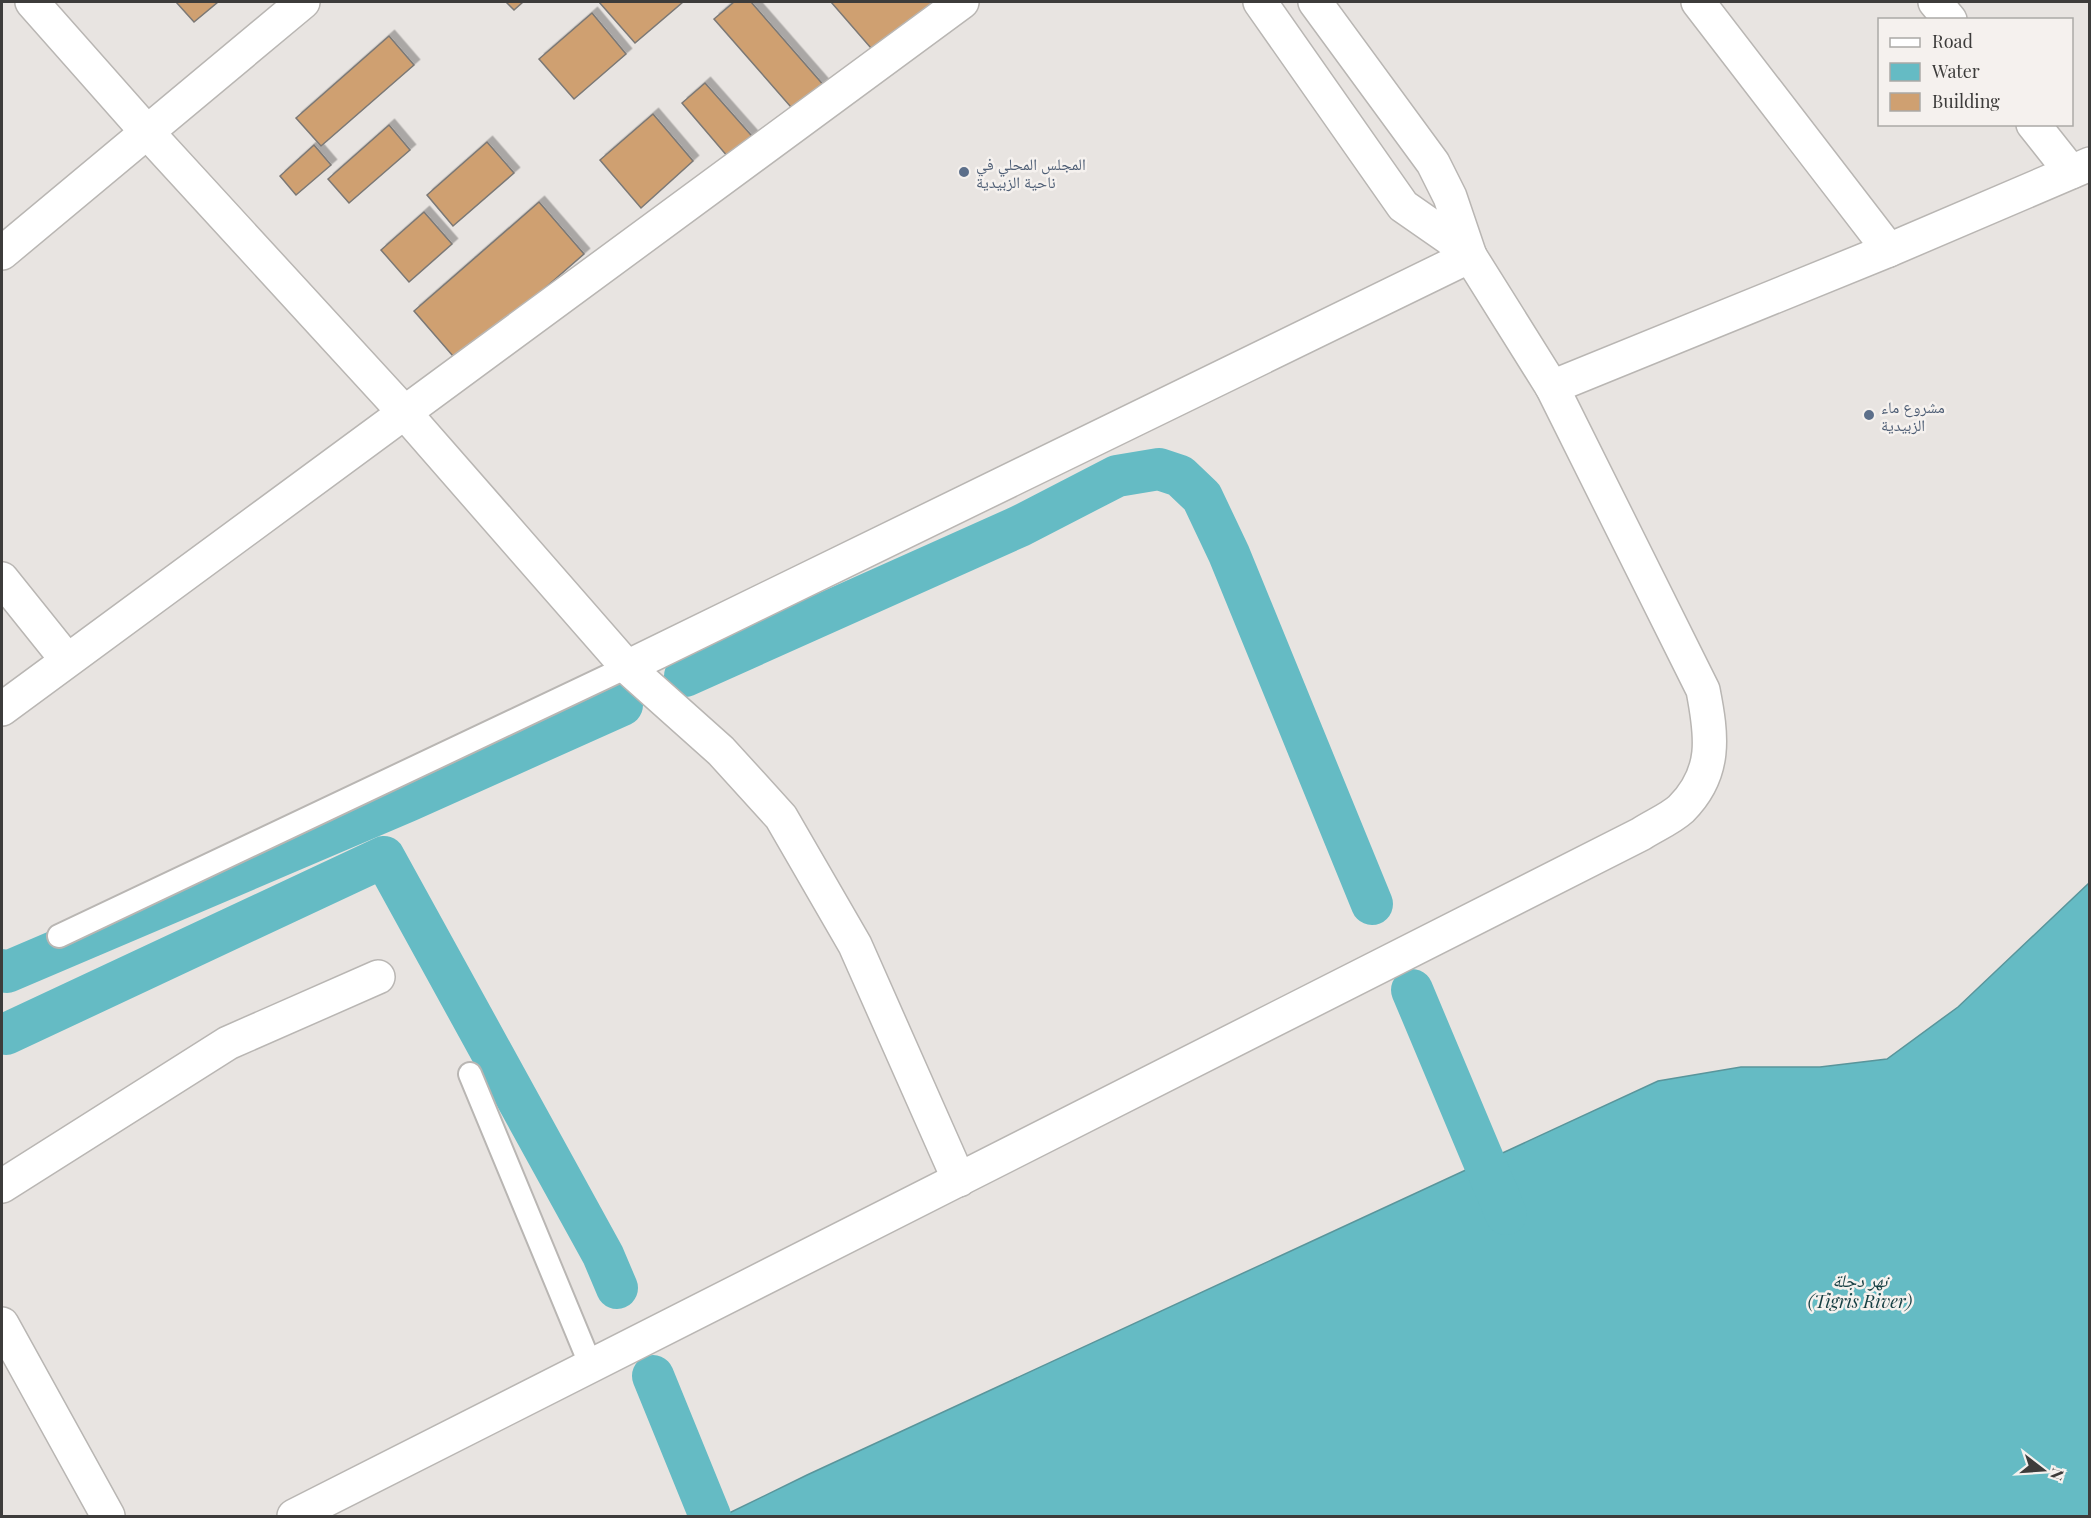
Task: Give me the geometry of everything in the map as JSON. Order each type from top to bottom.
[{"type":"street","points":[[32,2],[147,132],[404,412],[627,667],[721,751],[781,817],[855,945],[959,1180]]},
{"type":"street","points":[[2,253],[303,2]]},
{"type":"street","points":[[2,709],[962,2]]},
{"type":"street","points":[[1260,2],[1403,206],[1449,238],[1470,256]]},
{"type":"street","points":[[294,1516],[1641,834],[1680,809],[1707,772],[1711,731],[1703,690],[1552,387],[1470,256],[1450,197],[1433,163],[1315,2]]},
{"type":"street","points":[[1698,2],[1889,249]]},
{"type":"street","points":[[1935,2],[1948,18]]},
{"type":"street","points":[[1552,387],[2080,168],[2035,126]]},
{"type":"street","points":[[627,667],[1470,256]]},
{"type":"street","points":[[2,579],[67,660]]},
{"type":"street","points":[[2,1186],[228,1043],[378,977]]},
{"type":"street","points":[[2,1324],[108,1516]]},
{"type":"lane","points":[[59,936],[627,667]]},
{"type":"lane","points":[[470,1074],[591,1366]]},
{"type":"water","name":"نهر دجلة (Tigris River)","points":[[2089,883],[2089,1516],[723,1516],[1658,1081],[1741,1067],[1820,1067],[1887,1059],[1958,1007]]},
{"type":"building","points":[[176,2],[218,2],[194,22]]},
{"type":"building","points":[[506,2],[523,2],[514,10]]},
{"type":"building","points":[[599,2],[683,2],[635,43]]},
{"type":"building","points":[[734,2],[751,2],[826,88],[797,114],[714,19]]},
{"type":"building","points":[[831,2],[939,2],[877,55]]},
{"type":"building","points":[[592,13],[626,54],[574,99],[539,59]]},
{"type":"building","points":[[389,36],[414,65],[321,146],[296,118]]},
{"type":"building","points":[[705,83],[758,143],[734,164],[682,103]]},
{"type":"building","points":[[653,114],[693,161],[641,208],[600,160]]},
{"type":"building","points":[[389,125],[410,150],[349,203],[328,179]]},
{"type":"building","points":[[487,142],[514,173],[453,226],[427,195]]},
{"type":"building","points":[[314,145],[331,165],[296,195],[280,176]]},
{"type":"building","points":[[539,202],[584,254],[459,363],[414,311]]},
{"type":"building","points":[[424,212],[452,244],[409,282],[381,250]]},
{"type":"waterway","points":[[685,676],[1020,526],[1117,476],[1159,469],[1180,476],[1202,497],[1229,554],[1372,904]]},
{"type":"waterway","points":[[2,970],[7,972],[408,801],[622,705]]},
{"type":"waterway","points":[[2,1033],[6,1034],[384,857],[603,1255],[617,1288]]},
{"type":"waterway","points":[[1412,990],[1506,1214]]},
{"type":"waterway","points":[[653,1376],[710,1516]]},
{"type":"place","name":"المجلس المحلي في ناحية الزبيدية","points":[[964,172]]},
{"type":"place","name":"مشروع ماء الزبيدية","points":[[1869,415]]}]
